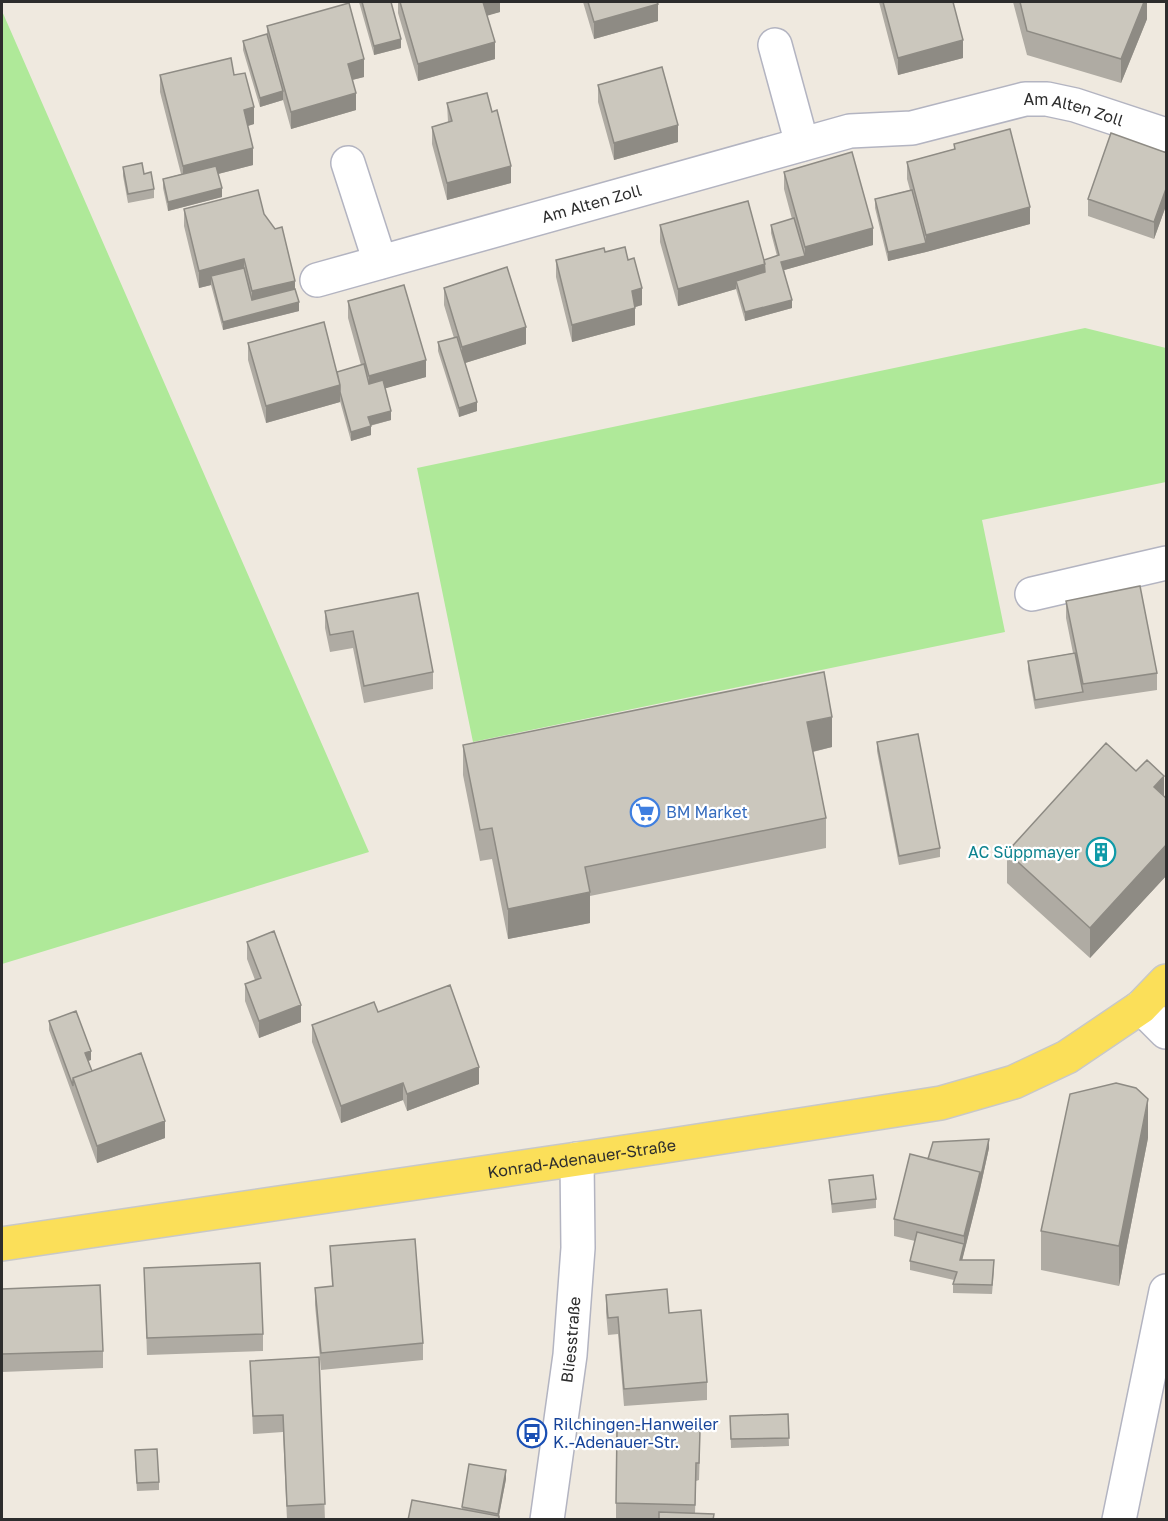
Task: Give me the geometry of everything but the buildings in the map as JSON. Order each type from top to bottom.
[{"type":"main road","name":"Konrad-Adenauer-Straße","points":[[2,1244],[941,1103],[1014,1082],[1067,1057],[1141,1007],[1167,981]]},
{"type":"street","points":[[775,45],[802,144]]},
{"type":"street","name":"Am Alten Zoll","points":[[317,280],[850,131],[912,128],[1024,99],[1047,99],[1075,105],[1167,135]]},
{"type":"street","points":[[348,163],[380,262]]},
{"type":"street","points":[[1032,594],[1167,562]]},
{"type":"street","points":[[1141,1007],[1167,1032]]},
{"type":"street","name":"Bliesstraße","points":[[547,1520],[570,1355],[578,1248],[577,1159]]},
{"type":"street","points":[[1119,1520],[1167,1291]]},
{"type":"green space","points":[[2,11],[369,852],[2,964]]},
{"type":"green space","points":[[1085,328],[1166,348],[1166,482],[982,520],[1005,632],[473,742],[417,468]]},
{"type":"place","name":"BM Market","points":[[645,812]]},
{"type":"place","name":"AC Süppmayer","points":[[1101,852]]},
{"type":"place","name":"Rilchingen-Hanweiler K.-Adenauer-Str.","points":[[532,1433]]}]
